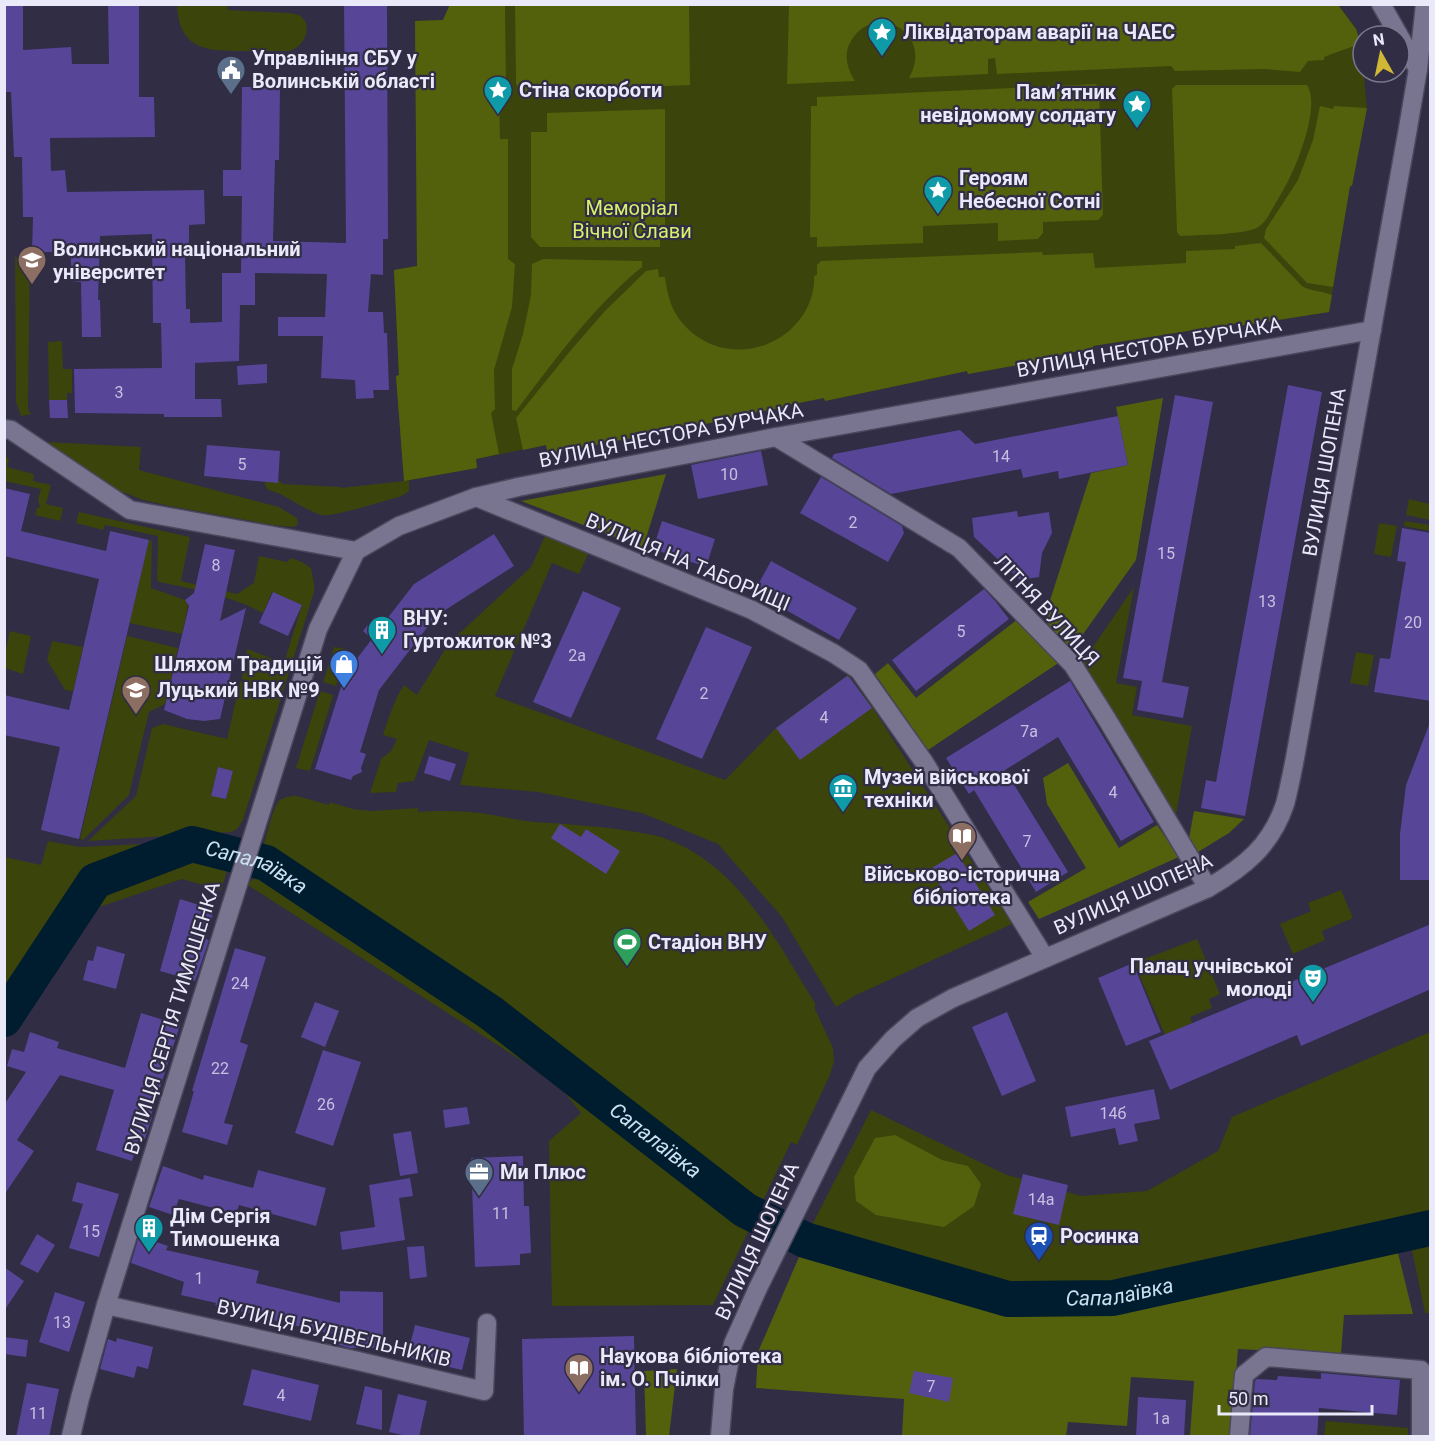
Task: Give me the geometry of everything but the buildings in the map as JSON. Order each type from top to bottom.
[{"type":"street","points":[[1381,4],[1418,69]]},
{"type":"street","name":"ВУЛИЦЯ ШОПЕНА","points":[[720,1437],[724,1389],[733,1344],[867,1068],[893,1039],[916,1018],[953,998],[1208,888],[1234,873],[1252,858],[1280,818],[1295,758],[1372,330],[1418,69],[1425,4]]},
{"type":"street","name":"ВУЛИЦЯ НЕСТОРА БУРЧАКА","points":[[356,551],[399,526],[476,497],[518,487],[776,437],[1372,330]]},
{"type":"street","points":[[8,430],[130,510],[356,551]]},
{"type":"street","name":"ЛІТНЯ ВУЛИЦЯ","points":[[776,437],[959,548],[1073,665],[1208,888]]},
{"type":"street","name":"ВУЛИЦЯ НА ТАБОРИЩІ","points":[[476,497],[752,610],[859,669],[924,762],[1045,958]]},
{"type":"street","name":"ВУЛИЦЯ СЕРГІЯ ТИМОШЕНКА","points":[[71,1437],[106,1305],[318,629],[356,551]]},
{"type":"street","name":"ВУЛИЦЯ БУДІВЕЛЬНИКІВ","points":[[106,1305],[484,1391],[487,1323]]},
{"type":"street","points":[[1239,1437],[1244,1375],[1266,1357],[1421,1370],[1421,1437]]},
{"type":"green space","points":[[450,4],[505,5],[506,89],[504,93],[499,93],[500,139],[508,139],[508,259],[515,264],[512,307],[494,370],[495,409],[491,413],[499,454],[476,459],[477,468],[404,481],[396,376],[399,375],[394,270],[417,266],[415,21],[443,20]]},
{"type":"green space","name":"Меморіал Вічної Слави","points":[[1338,4],[1352,24],[1351,84],[1365,84],[1367,108],[1352,186],[1350,186],[1329,312],[1239,326],[1238,323],[1093,346],[1093,348],[1040,359],[1040,361],[968,374],[967,371],[825,401],[824,398],[752,413],[752,415],[548,454],[546,445],[476,459],[477,468],[409,480],[409,491],[399,497],[336,514],[316,513],[270,490],[266,487],[265,481],[278,480],[283,484],[341,488],[404,481],[396,376],[399,375],[394,270],[417,266],[415,21],[443,20],[450,5]]},
{"type":"green space","points":[[177,5],[227,5],[228,10],[299,15],[306,24],[306,36],[299,46],[289,51],[229,51],[206,48],[189,39],[183,31]]},
{"type":"green space","points":[[515,5],[689,5],[690,85],[521,92],[516,84]]},
{"type":"green space","points":[[789,5],[1338,5],[1352,24],[1351,47],[1324,57],[1324,60],[1308,61],[1300,72],[1265,69],[1175,71],[1171,66],[997,74],[995,58],[988,59],[988,74],[909,78],[915,62],[914,47],[908,36],[898,27],[886,23],[873,23],[861,29],[851,41],[847,51],[847,61],[855,81],[787,84]]},
{"type":"green space","points":[[1096,84],[1099,88],[1103,215],[1098,220],[1043,222],[1043,233],[1038,239],[998,241],[998,223],[923,226],[923,243],[817,247],[817,237],[810,237],[811,106],[817,106],[817,97]]},
{"type":"green space","points":[[1176,85],[1307,85],[1311,105],[1303,144],[1287,183],[1266,219],[1258,227],[1243,232],[1220,234],[1180,236],[1177,232],[1172,89]]},
{"type":"green space","points":[[1320,106],[1333,109],[1334,106],[1367,108],[1352,186],[1350,186],[1333,287],[1307,283],[1264,238],[1266,229],[1298,180],[1313,140]]},
{"type":"green space","points":[[665,109],[665,237],[660,238],[660,247],[540,247],[531,237],[531,132],[547,132],[547,113]]},
{"type":"green space","points":[[1261,243],[1302,286],[1332,295],[1329,312],[1239,326],[1238,323],[1093,346],[1093,348],[1040,359],[1040,361],[968,374],[967,371],[825,401],[824,398],[752,413],[752,415],[548,454],[546,445],[523,450],[516,418],[604,312],[646,271],[658,269],[659,277],[665,277],[674,310],[693,334],[709,343],[725,348],[743,349],[760,347],[776,340],[791,329],[808,306],[813,291],[814,276],[817,275],[817,265],[821,261],[1042,252],[1043,255],[1093,253],[1095,268],[1186,263],[1186,251],[1235,249],[1235,246]]},
{"type":"green space","points":[[15,257],[30,261],[28,407],[32,414],[21,416],[16,402]]},
{"type":"green space","points":[[543,259],[642,261],[642,267],[590,317],[516,411],[512,410],[512,369],[523,334],[531,295],[532,264]]},
{"type":"green space","points":[[62,341],[63,369],[72,369],[72,393],[67,393],[67,400],[49,400],[48,342]]},
{"type":"green space","points":[[1163,398],[1136,560],[1071,651],[1044,619],[1091,473],[1128,465],[1116,407]]},
{"type":"green space","points":[[46,442],[141,447],[139,470],[279,507],[297,518],[298,524],[292,527],[273,525],[143,500],[110,487]]},
{"type":"green space","points":[[4,457],[9,458],[7,467],[34,474],[33,481],[51,485],[46,504],[63,508],[60,521],[35,515],[37,508],[40,507],[38,499],[41,489],[5,481]]},
{"type":"green space","points":[[666,474],[643,548],[521,501]]},
{"type":"green space","points":[[1409,499],[1430,504],[1430,520],[1406,515]]},
{"type":"green space","points":[[79,512],[190,537],[181,581],[237,594],[254,583],[259,556],[287,562],[291,558],[311,568],[314,592],[243,820],[232,832],[88,841],[136,796],[152,728],[163,724],[227,739],[240,682],[243,681],[247,649],[284,663],[302,605],[272,592],[263,613],[226,598],[159,582],[157,580],[158,536],[105,525],[103,530],[76,523]],"holes":[[[218,767],[233,771],[226,799],[211,795]]]},
{"type":"green space","points":[[1405,521],[1430,525],[1430,531],[1404,526]]},
{"type":"green space","points":[[1379,523],[1397,526],[1391,557],[1374,554]]},
{"type":"green space","points":[[546,534],[590,550],[579,574],[552,563],[495,696],[725,780],[776,728],[848,675],[872,707],[1012,924],[856,995],[836,1007],[782,917],[718,844],[642,813],[538,792],[460,785],[469,753],[429,740],[414,781],[398,783],[396,792],[370,793],[381,759],[391,751],[397,739],[383,735],[404,685],[417,695],[449,643],[531,567]]},
{"type":"green space","points":[[149,540],[152,541],[151,588],[185,600],[188,606],[182,634],[129,623]]},
{"type":"green space","points":[[1134,587],[1116,683],[1137,687],[1132,715],[1192,726],[1175,820],[1082,663]]},
{"type":"green space","points":[[1018,619],[1060,662],[928,750],[875,674],[888,663],[916,698]]},
{"type":"green space","points":[[10,631],[31,636],[23,674],[5,668],[5,653]]},
{"type":"green space","points":[[127,636],[178,648],[165,704],[149,712],[129,795],[83,840],[80,839]]},
{"type":"green space","points":[[52,641],[83,647],[73,691],[65,690],[47,660]]},
{"type":"green space","points":[[334,647],[347,649],[336,686],[323,682]]},
{"type":"green space","points":[[1356,652],[1374,655],[1368,686],[1350,683]]},
{"type":"green space","points":[[320,691],[333,695],[310,771],[296,768]]},
{"type":"green space","points":[[1068,763],[1119,848],[1157,825],[1179,857],[1039,919],[1028,902],[1086,868],[1047,804],[1043,778]]},
{"type":"green space","name":"Стадіон ВНУ","points":[[292,796],[329,805],[330,802],[353,809],[371,811],[418,808],[418,812],[473,812],[528,821],[607,828],[657,836],[688,849],[712,865],[752,906],[815,1003],[815,1009],[833,1048],[834,1061],[830,1075],[797,1145],[791,1142],[713,1305],[552,1306],[549,1141],[581,1113],[557,1083],[246,884],[254,879],[262,849],[273,848],[264,845],[278,802]]},
{"type":"green space","points":[[1194,811],[1244,819],[1229,833],[1198,852],[1189,838]]},
{"type":"green space","points":[[48,841],[80,847],[207,841],[236,842],[221,890],[182,879],[90,910],[49,956],[5,1026],[5,857],[41,865]]},
{"type":"green space","points":[[1341,890],[1353,918],[1322,931],[1325,940],[1293,954],[1280,924],[1311,911],[1308,903]]},
{"type":"green space","points":[[1197,939],[1220,994],[1209,999],[1212,1008],[1190,1017],[1192,1023],[1165,1035],[1134,963]]},
{"type":"green space","points":[[1430,1032],[1430,1313],[1425,1313],[1411,1246],[1115,1315],[1003,1315],[799,1257],[812,1225],[871,1110],[1007,1175],[1081,1196],[1147,1191],[1218,1151],[1232,1117]]},
{"type":"green space","points":[[895,1135],[942,1160],[968,1166],[981,1184],[974,1206],[944,1227],[876,1215],[856,1201],[854,1177],[875,1138]]},
{"type":"green space","points":[[1397,1249],[1413,1314],[1344,1315],[1341,1354],[1238,1349],[1231,1436],[1190,1436],[1194,1381],[1131,1377],[1127,1426],[1068,1422],[1066,1436],[902,1436],[904,1399],[756,1388],[758,1352],[799,1257],[1003,1315],[1115,1315]]},
{"type":"green space","points":[[677,1369],[669,1436],[646,1436],[644,1371]]},
{"type":"green space","points":[[1326,1421],[1408,1428],[1408,1436],[1324,1436]]},
{"type":"waterway","name":"Сапалаївка","points":[[4,1019],[95,881],[192,844],[266,863],[491,1013],[745,1210],[805,1240],[1008,1299],[1113,1298],[1430,1228]]},
{"type":"place","name":"Ліквідаторам аварії на ЧАЕС","points":[[882,58]]},
{"type":"place","name":"Управління СБУ у Волинській області","points":[[231,96]]},
{"type":"place","name":"Стіна скорботи","points":[[498,116]]},
{"type":"place","name":"Пам’ятник невідомому солдату","points":[[1137,130]]},
{"type":"place","name":"Героям Небесної Сотні","points":[[938,216]]},
{"type":"place","name":"Волинський національний університет","points":[[32,286]]},
{"type":"place","name":"ВНУ: Гуртожиток №3","points":[[382,656]]},
{"type":"place","name":"Шляхом Традицій","points":[[344,690]]},
{"type":"place","name":"Луцький НВК №9","points":[[136,716]]},
{"type":"place","name":"Музей військової техніки","points":[[843,814]]},
{"type":"place","name":"Військово-історична бібліотека","points":[[962,862]]},
{"type":"place","name":"Стадіон ВНУ","points":[[627,968]]},
{"type":"place","name":"Палац учнівської молоді","points":[[1313,1004]]},
{"type":"place","name":"Ми Плюс","points":[[479,1198]]},
{"type":"place","name":"Дім Сергія Тимошенка","points":[[149,1254]]},
{"type":"place","name":"Росинка","points":[[1039,1262]]},
{"type":"place","name":"Наукова бібліотека ім. О. Пчілки","points":[[579,1394]]}]
